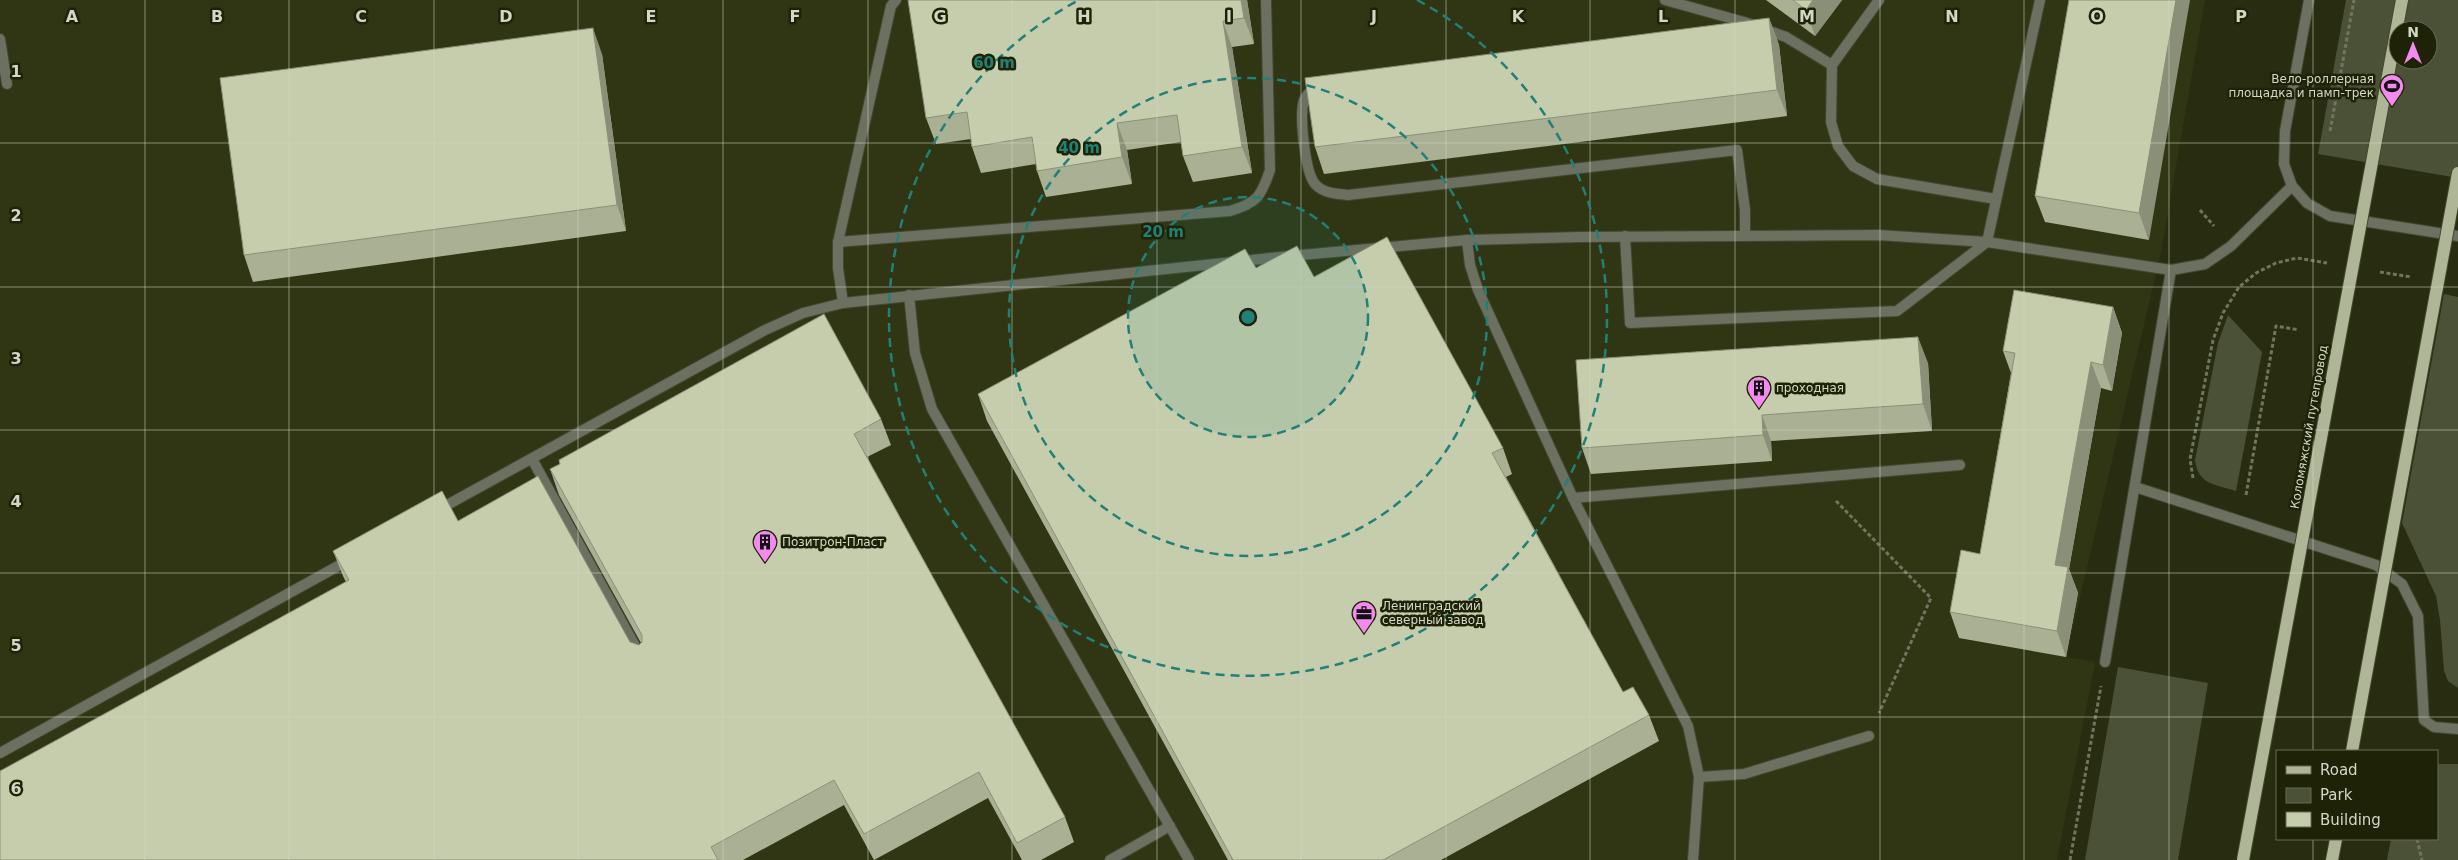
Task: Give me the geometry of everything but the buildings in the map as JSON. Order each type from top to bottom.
[{"type":"main road","name":"Коломяжский путепровод","points":[[2243,860],[2402,0]]},
{"type":"main road","points":[[2352,750],[2458,173]]},
{"type":"main road","points":[[2332,860],[2336,840]]},
{"type":"street","points":[[843,303],[838,268],[838,242],[891,6],[896,0]]},
{"type":"street","points":[[838,242],[1230,211],[1250,205],[1264,189],[1270,170],[1266,0]]},
{"type":"street","points":[[1665,0],[1744,22],[1786,37],[1832,65]]},
{"type":"street","points":[[1879,0],[1832,65],[1831,122],[1838,146],[1853,166],[1878,179],[1996,199]]},
{"type":"street","points":[[1625,236],[1630,324],[1897,312],[1986,242],[2040,0]]},
{"type":"street","points":[[2309,0],[2285,131],[2284,164],[2292,186],[2308,203],[2330,216],[2458,236]]},
{"type":"street","points":[[0,39],[7,84]]},
{"type":"street","points":[[1324,85],[1315,87],[1304,98],[1301,112],[1309,171],[1315,184],[1329,193],[1348,195],[1737,150],[1745,210],[1745,236]]},
{"type":"street","points":[[427,517],[765,330],[803,313],[843,303],[1468,240],[1625,236],[1878,235],[1986,242],[2171,270],[2205,264],[2231,246],[2292,186]]},
{"type":"street","points":[[1468,240],[1470,265],[1478,290],[1572,498],[1688,726],[1699,777],[1693,860]]},
{"type":"street","points":[[2105,662],[2171,270]]},
{"type":"street","points":[[909,295],[915,353],[932,409],[1189,860]]},
{"type":"street","points":[[532,459],[645,664]]},
{"type":"street","points":[[1572,498],[1960,465]]},
{"type":"street","points":[[2135,487],[2376,564],[2402,584],[2418,616],[2424,720],[2434,727],[2458,729]]},
{"type":"street","points":[[0,753],[357,555]]},
{"type":"street","points":[[1699,777],[1744,774],[1869,736]]},
{"type":"street","points":[[1110,860],[1170,826]]},
{"type":"path","points":[[2330,131],[2354,0]]},
{"type":"path","points":[[2195,480],[2191,475],[2190,459],[2213,340],[2223,314],[2239,287],[2256,273],[2283,261],[2297,258],[2335,264]]},
{"type":"path","points":[[2373,271],[2420,278]]},
{"type":"path","points":[[2245,501],[2276,326],[2299,330]]},
{"type":"path","points":[[1813,478],[1931,598],[1869,736]]},
{"type":"path","points":[[2070,860],[2105,662]]},
{"type":"path","points":[[2417,840],[2422,860]]},
{"type":"shaded area","points":[[0,0],[2205,0],[2161,252],[2066,657],[2095,662],[2057,860],[0,860]]},
{"type":"green space","name":"Вело-роллерная площадка и памп-трек","points":[[2346,0],[2458,0],[2458,178],[2318,154]]},
{"type":"green space","points":[[2444,294],[2458,297],[2458,688],[2448,681],[2444,671],[2436,596],[2402,523]]},
{"type":"green space","points":[[2228,315],[2262,352],[2236,491],[2215,485],[2204,479],[2197,468],[2195,460],[2218,343]]},
{"type":"green space","points":[[2118,667],[2208,683],[2178,860],[2085,860]]},
{"type":"green space","points":[[2438,764],[2458,764],[2458,860],[2387,860],[2391,840],[2438,840]]},
{"type":"place","name":"Вело-роллерная площадка и памп-трек","points":[[2392,107]]},
{"type":"place","name":"проходная","points":[[1759,409]]},
{"type":"place","name":"Позитрон-Пласт","points":[[765,563]]},
{"type":"place","name":"Ленинградский северный завод","points":[[1364,634]]}]
